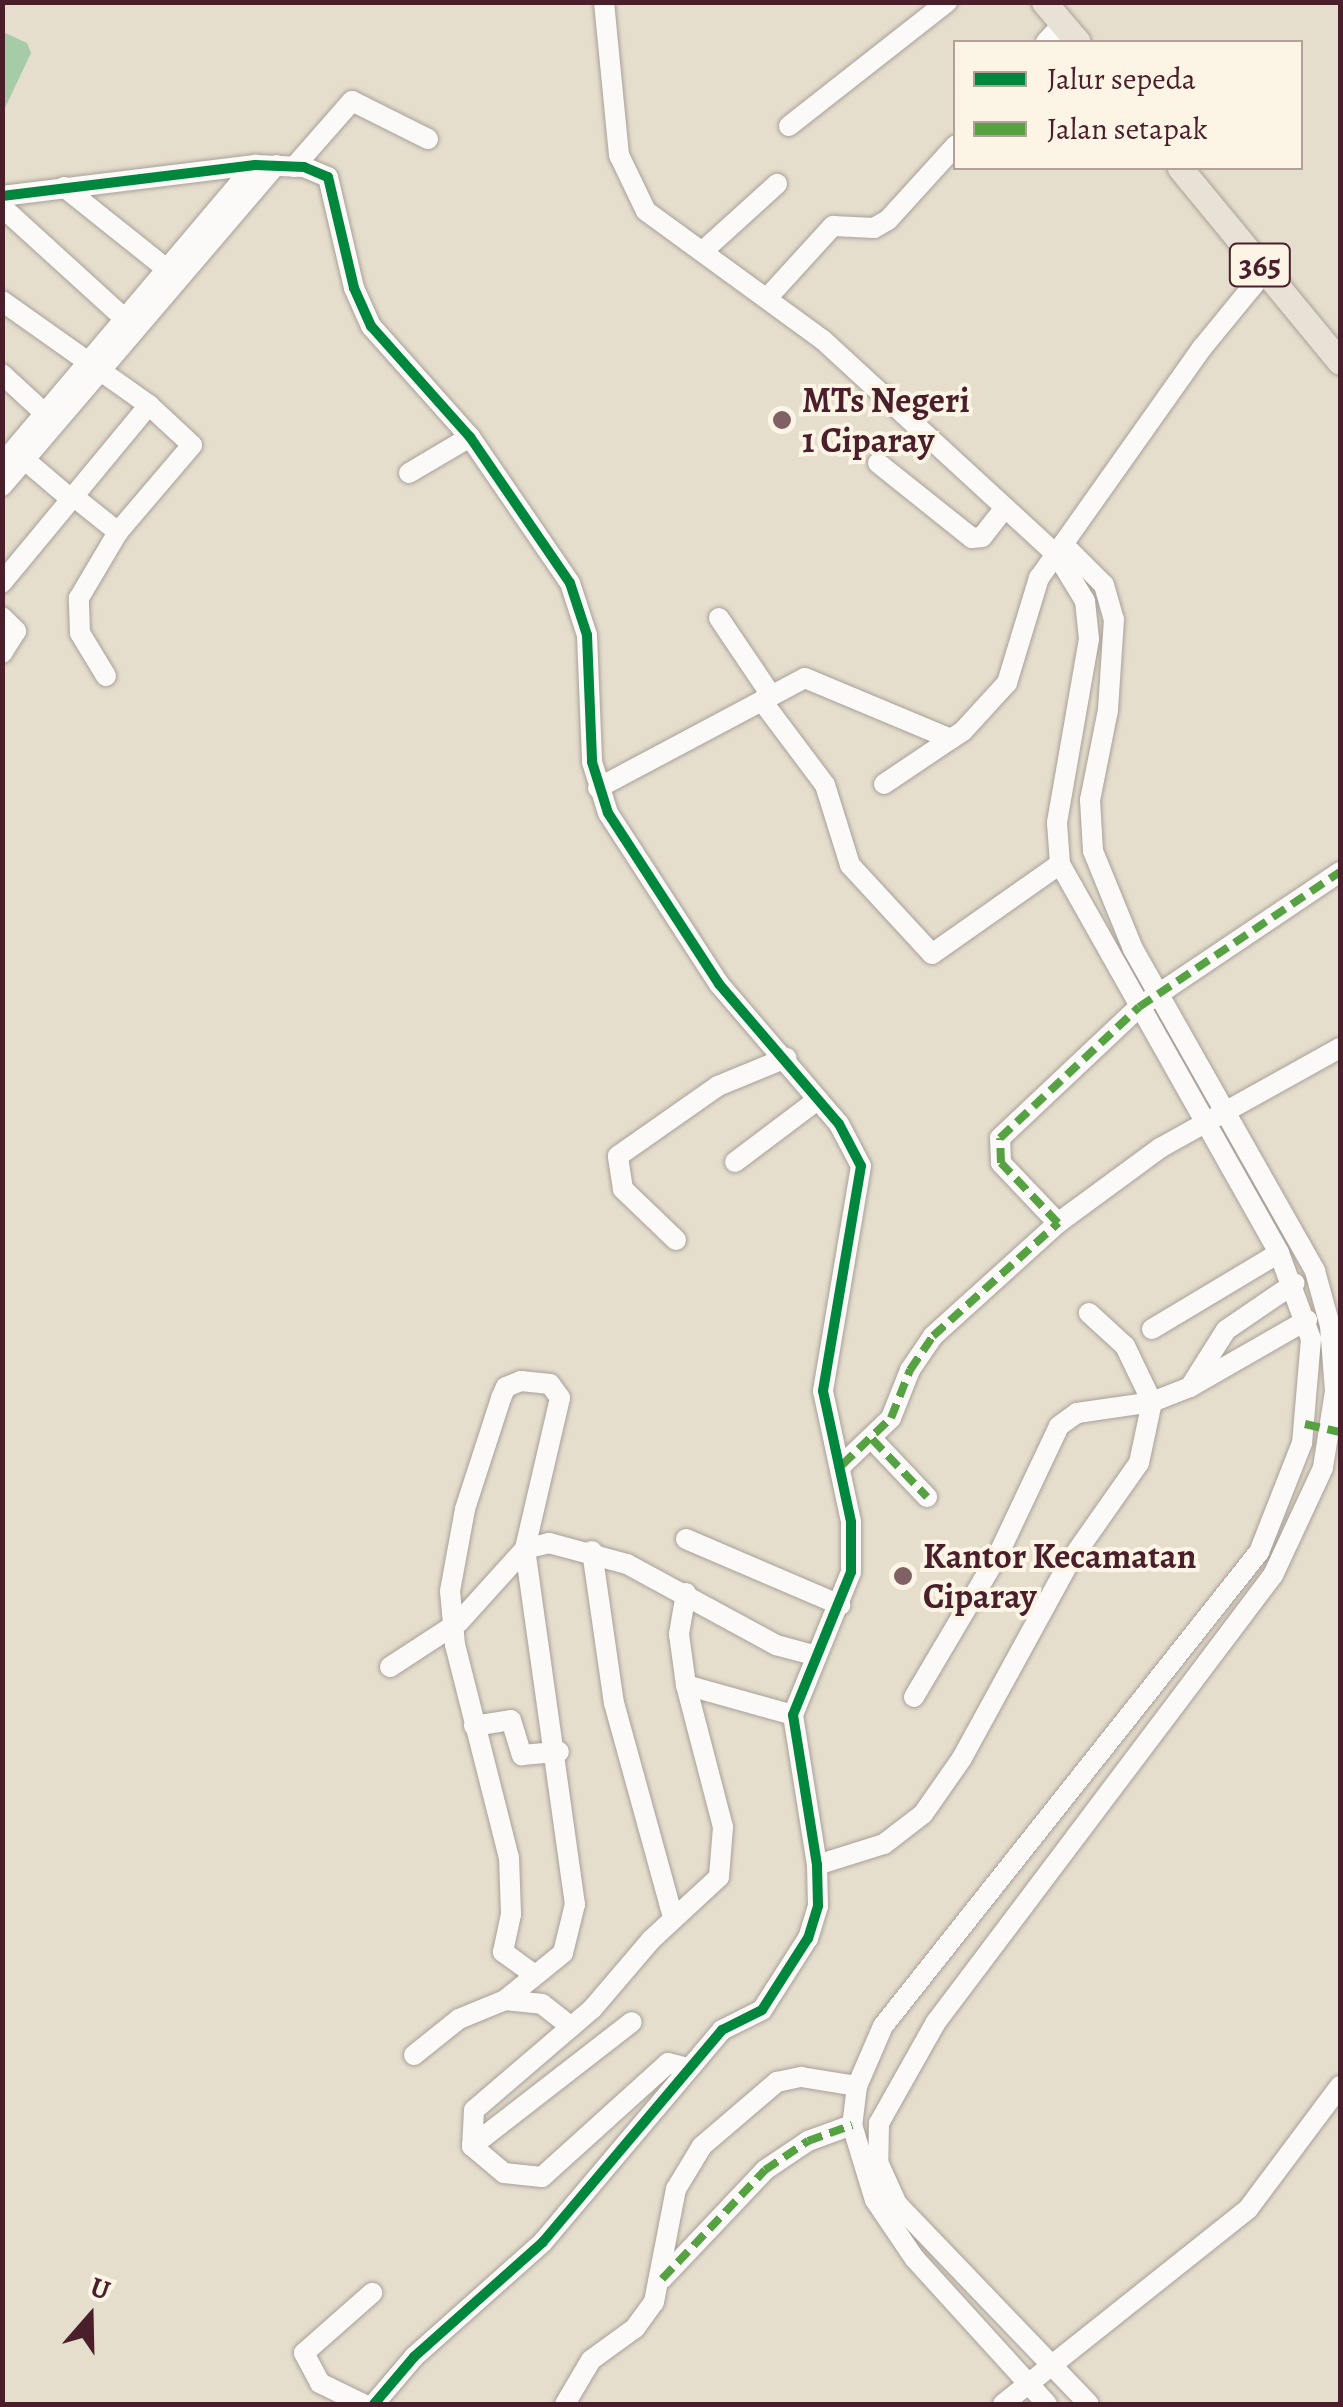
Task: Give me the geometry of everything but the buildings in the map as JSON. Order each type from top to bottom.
[{"type":"main road","points":[[1044,2],[1062,36]]},
{"type":"main road","name":"365","points":[[1182,170],[1340,359]]},
{"type":"street","points":[[604,2],[614,128],[626,179],[646,211],[768,296],[1005,508],[1097,576],[1112,605],[1114,668],[1089,832],[1148,1001]]},
{"type":"street","points":[[788,126],[947,2]]},
{"type":"street","points":[[2,486],[23,451],[99,364],[285,166],[352,101],[428,139]]},
{"type":"street","points":[[768,296],[833,226],[874,228],[888,220],[953,148]]},
{"type":"street","points":[[99,364],[126,320],[254,165]]},
{"type":"street","points":[[2,196],[254,165],[285,166],[331,180],[354,288],[371,326],[470,437],[548,545],[582,612],[598,788],[708,968],[839,1124],[861,1166],[824,1391],[833,1455],[842,1465],[851,1552],[840,1606],[813,1655],[793,1715],[817,1865],[818,1906],[792,1968],[762,2010],[722,2030],[543,2242],[414,2357],[374,2404]]},
{"type":"street","points":[[703,251],[777,184]]},
{"type":"street","points":[[64,187],[168,270]]},
{"type":"street","points":[[2,207],[126,320]]},
{"type":"street","points":[[884,784],[951,738],[1008,684],[1034,587],[1202,348],[1265,272]]},
{"type":"street","points":[[2,301],[99,364],[192,445],[118,532],[86,582],[75,614],[106,676]]},
{"type":"street","points":[[2,374],[50,418]]},
{"type":"street","points":[[2,583],[149,405]]},
{"type":"street","points":[[2,429],[72,498],[118,532]]},
{"type":"street","points":[[409,474],[470,437]]},
{"type":"street","points":[[2,464],[23,451]]},
{"type":"street","points":[[878,463],[972,538],[982,537],[1005,508]]},
{"type":"street","points":[[1060,549],[1089,620],[1082,704],[1057,823],[1060,864],[1148,1001],[1214,1119],[1294,1284],[1307,1320],[1323,1428]]},
{"type":"street","points":[[2,617],[16,631],[2,653]]},
{"type":"street","points":[[719,618],[825,784],[850,865],[932,954],[1060,864]]},
{"type":"street","points":[[598,788],[767,698],[816,679],[951,738]]},
{"type":"street","points":[[1058,1224],[1000,1162],[999,1141],[1148,1001],[1340,872]]},
{"type":"street","points":[[842,1465],[891,1418],[910,1370],[934,1336],[1058,1224],[1214,1119],[1340,1048]]},
{"type":"street","points":[[676,1240],[619,1184],[618,1156],[718,1086],[786,1058]]},
{"type":"street","points":[[735,1162],[816,1101]]},
{"type":"street","points":[[1047,2404],[1041,2377],[907,2217],[878,2162],[877,2130],[887,2102],[974,1968],[989,1920],[1102,1774],[1207,1666],[1250,1587],[1276,1519],[1323,1428],[1334,1352],[1315,1270],[1214,1119]]},
{"type":"street","points":[[1152,1329],[1279,1253]]},
{"type":"street","points":[[1190,1388],[1226,1330],[1294,1284]]},
{"type":"street","points":[[817,1865],[884,1844],[944,1787],[1068,1564],[1140,1462],[1152,1402],[1125,1346],[1089,1313]]},
{"type":"street","points":[[914,1697],[999,1553],[1058,1426],[1077,1413],[1152,1402],[1190,1388],[1307,1320]]},
{"type":"street","points":[[414,2055],[459,2019],[505,2000],[532,1973],[563,1953],[575,1916],[558,1752],[525,1549],[560,1398],[553,1386],[530,1380],[504,1390],[477,1468],[450,1591],[451,1628],[509,1858],[510,1914],[503,1952],[532,1973]]},
{"type":"street","points":[[872,1438],[927,1496]]},
{"type":"street","points":[[686,1539],[840,1606]]},
{"type":"street","points":[[390,1666],[451,1628],[525,1549],[556,1543],[592,1551],[686,1592],[776,1645],[813,1655]]},
{"type":"street","points":[[592,1551],[614,1703],[674,1917]]},
{"type":"street","points":[[1089,2404],[1041,2377],[895,2232],[863,2171],[852,2125],[857,2086],[883,2026],[949,1945],[989,1920],[1102,1774],[1187,1651],[1250,1587]]},
{"type":"street","points":[[472,2146],[474,2110],[571,2027],[674,1917],[715,1886],[724,1852],[686,1686],[679,1634],[686,1592]]},
{"type":"street","points":[[1187,1651],[1207,1666]]},
{"type":"street","points":[[686,1686],[793,1715]]},
{"type":"street","points":[[474,1726],[511,1720],[522,1755],[558,1752]]},
{"type":"street","points":[[949,1945],[974,1968]]},
{"type":"street","points":[[505,2000],[542,2004],[571,2027]]},
{"type":"street","points":[[472,2146],[632,2022]]},
{"type":"street","points":[[472,2146],[504,2173],[542,2178],[668,2063],[688,2068]]},
{"type":"street","points":[[565,2404],[591,2360],[646,2316],[662,2279],[676,2189],[725,2121],[786,2079],[857,2086]]},
{"type":"street","points":[[1003,2404],[1248,2209],[1333,2113],[1340,2086]]},
{"type":"street","points":[[662,2279],[765,2170],[796,2148],[852,2125]]},
{"type":"street","points":[[364,2404],[320,2383],[304,2353],[372,2293]]},
{"type":"green space","points":[[3,32],[27,43],[31,53],[3,112]]},
{"type":"marked path","points":[[842,1465],[891,1418],[910,1370],[933,1336],[1058,1223],[1001,1163],[1000,1138],[1139,1007],[1340,872]]},
{"type":"marked path","points":[[1305,1424],[1340,1432]]},
{"type":"marked path","points":[[872,1439],[927,1497]]},
{"type":"marked path","points":[[662,2279],[765,2170],[808,2141],[852,2125]]},
{"type":"cycle path","points":[[2,196],[255,165],[304,167],[328,177],[354,288],[371,326],[470,437],[570,583],[587,635],[592,762],[608,813],[719,984],[839,1124],[861,1166],[823,1391],[851,1522],[851,1572],[793,1715],[817,1865],[818,1906],[808,1938],[762,2010],[722,2030],[543,2242],[414,2357],[374,2404]]},
{"type":"place","name":"MTs Negeri 1 Ciparay","points":[[782,420]]},
{"type":"place","name":"Kantor Kecamatan Ciparay","points":[[903,1576]]}]
